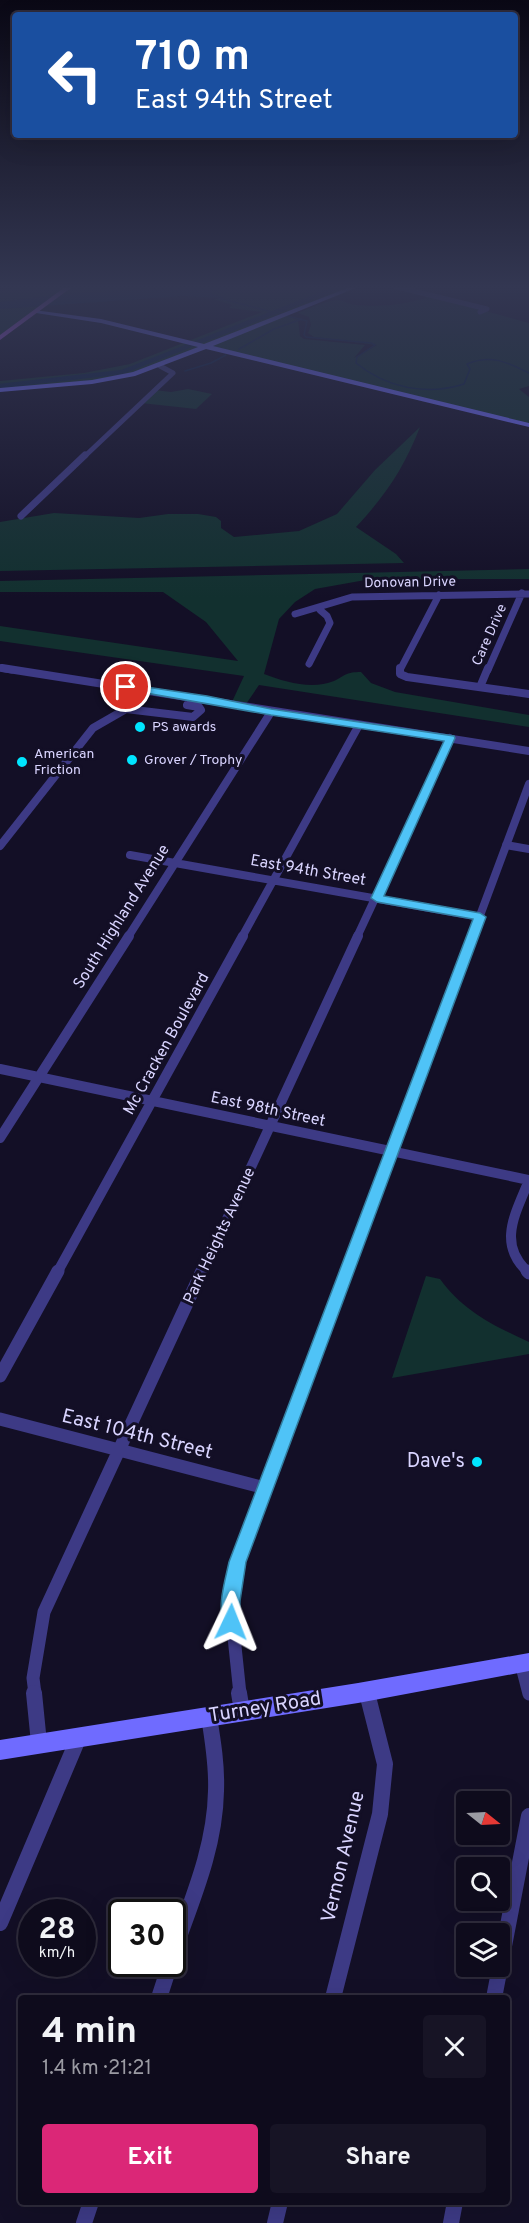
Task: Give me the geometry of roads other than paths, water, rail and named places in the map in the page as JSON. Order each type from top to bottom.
[{"type":"main road","points":[[389,391],[529,425]]},
{"type":"main road","name":"Turney Road","points":[[0,1750],[78,1739],[525,1663]]},
{"type":"street","points":[[21,516],[154,391]]},
{"type":"street","name":"Donovan Drive","points":[[295,615],[320,610],[342,599],[352,597],[525,594]]},
{"type":"street","name":"Care Drive","points":[[480,687],[525,594]]},
{"type":"street","points":[[439,595],[400,669],[400,674],[407,677],[529,694]]},
{"type":"street","points":[[309,664],[330,623],[327,616],[320,610]]},
{"type":"street","points":[[0,668],[529,751]]},
{"type":"street","points":[[0,846],[93,728],[126,709],[193,717],[201,710],[199,707],[187,705]]},
{"type":"street","name":"South Highland Avenue","points":[[0,1138],[271,712]]},
{"type":"street","name":"Mc Cracken Boulevard","points":[[0,1376],[359,725]]},
{"type":"street","name":"Park Heights Avenue","points":[[39,1743],[33,1678],[44,1612],[272,1126],[450,738]]},
{"type":"street","points":[[242,1711],[232,1645],[231,1601],[237,1562],[528,790]]},
{"type":"street","points":[[506,845],[529,849]]},
{"type":"street","name":"East 94th Street","points":[[130,855],[480,917]]},
{"type":"street","name":"East 98th Street","points":[[0,1069],[529,1180]]},
{"type":"street","points":[[529,1180],[510,1232],[509,1243],[515,1260],[529,1274]]},
{"type":"street","name":"East 104th Street","points":[[0,1419],[265,1488]]},
{"type":"street","points":[[525,1663],[529,1694]]},
{"type":"street","name":"Vernon Avenue","points":[[334,1995],[381,1805],[385,1764],[367,1691]]},
{"type":"street","points":[[186,1915],[210,1845],[216,1800],[216,1769],[209,1717]]},
{"type":"street","points":[[0,1923],[78,1739]]},
{"type":"street","points":[[495,1995],[529,1816]]},
{"type":"street","points":[[160,1995],[166,1977]]},
{"type":"street","points":[[84,2223],[90,2205]]},
{"type":"street","points":[[275,2223],[279,2205]]},
{"type":"street","points":[[451,2223],[454,2205]]},
{"type":"place","name":"PS awards","points":[[140,727]]},
{"type":"place","name":"Grover / Trophy","points":[[132,760]]},
{"type":"place","name":"American Friction","points":[[22,762]]},
{"type":"place","name":"Dave's","points":[[477,1462]]}]
